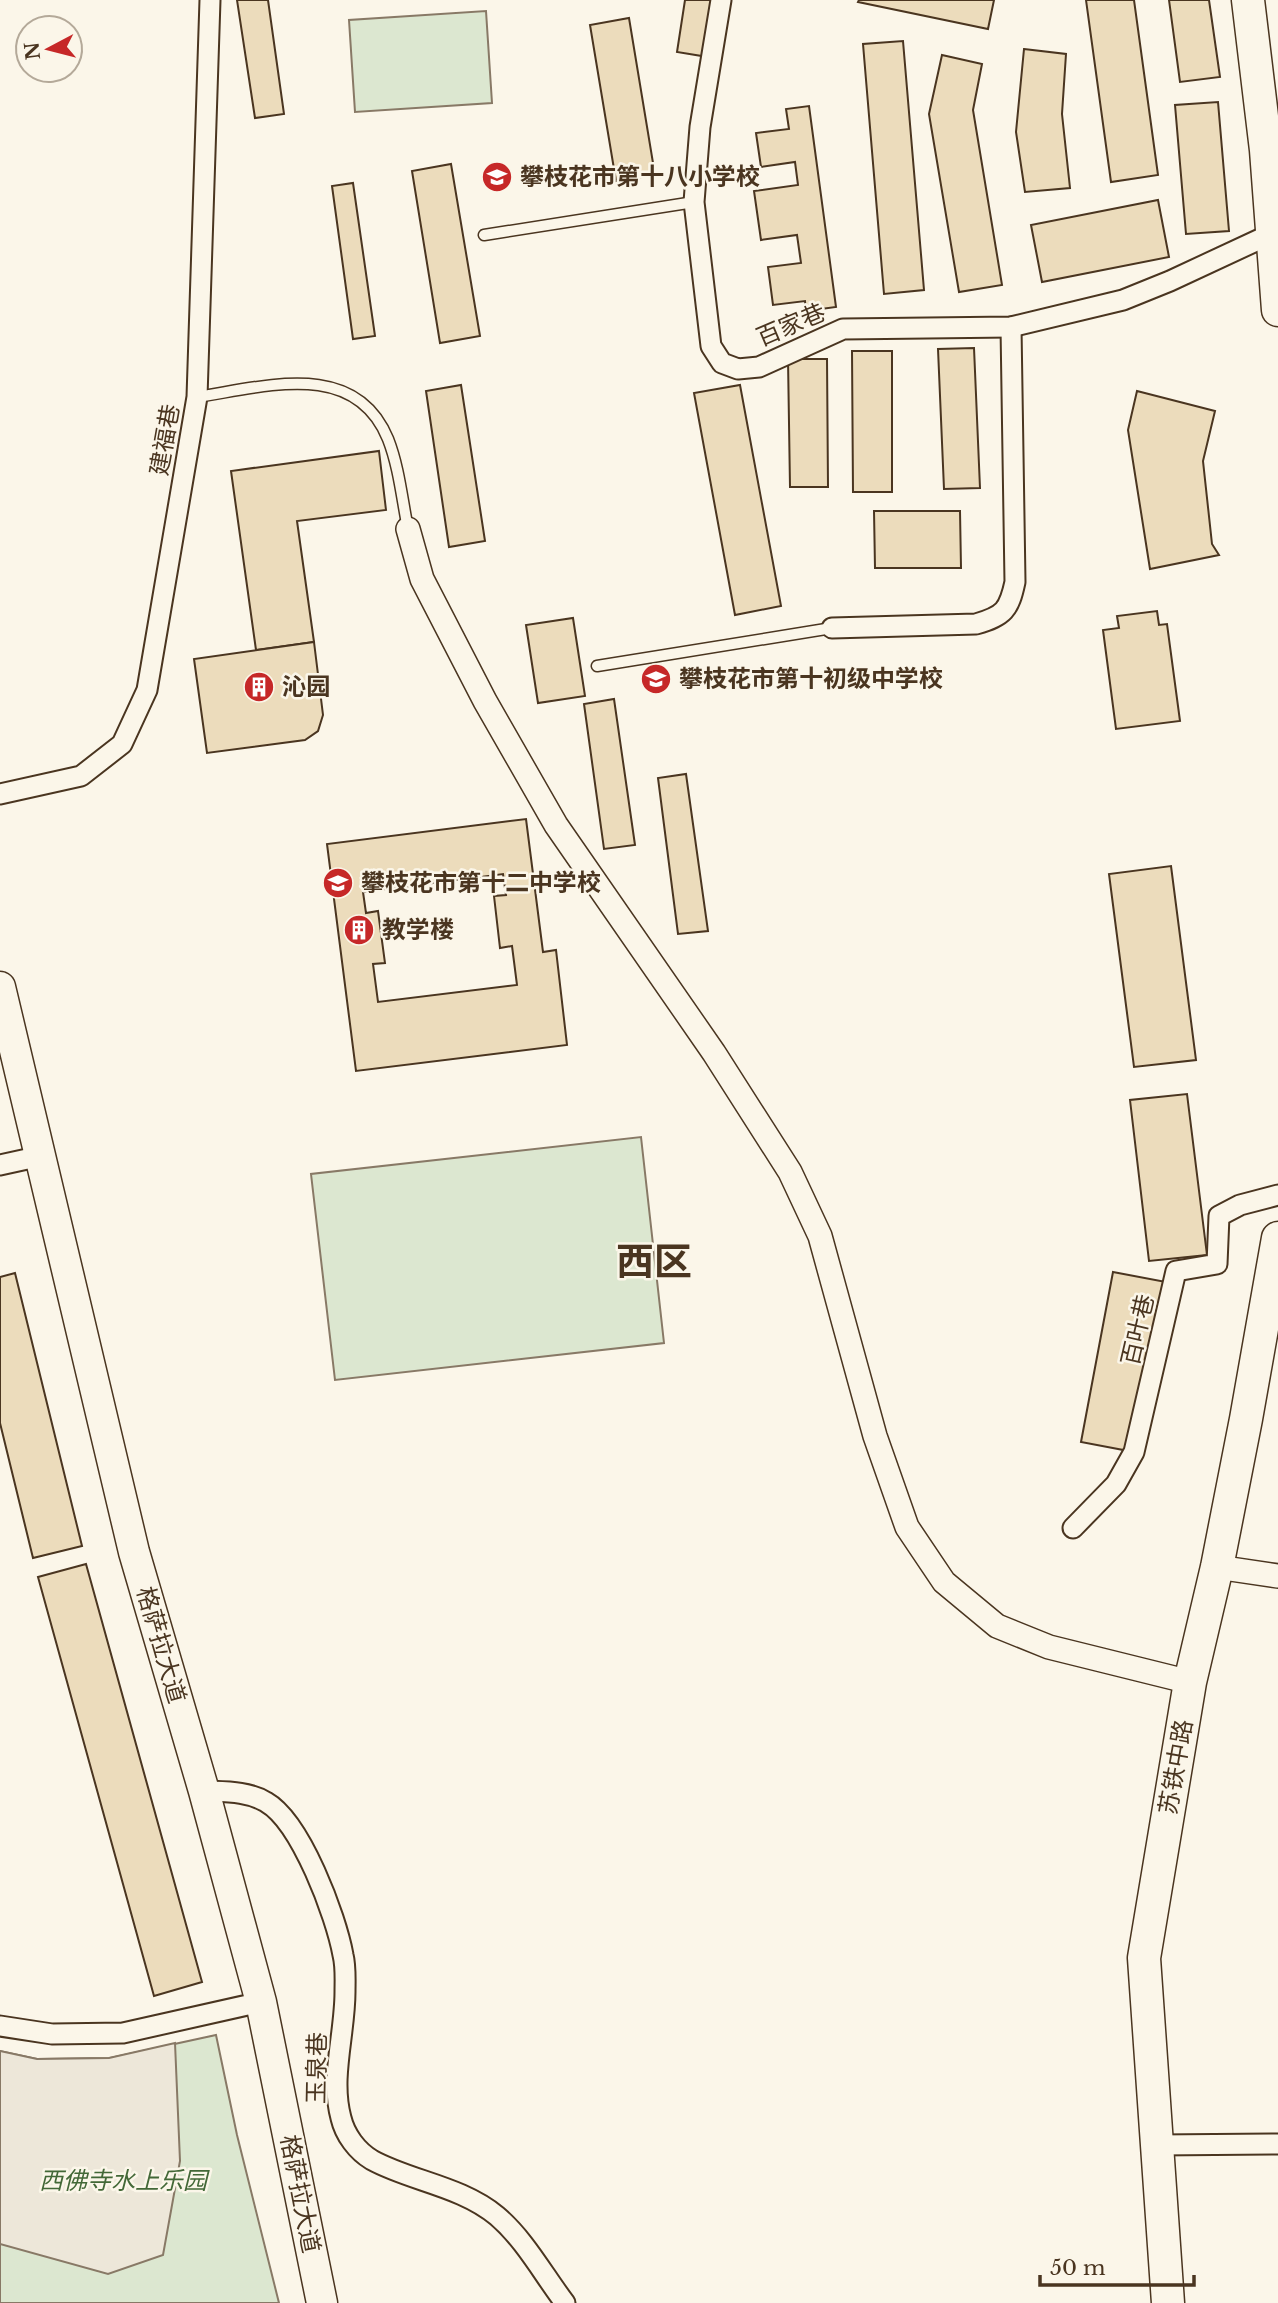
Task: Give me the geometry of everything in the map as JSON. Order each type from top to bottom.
[{"type":"highway","points":[[1248,0],[1272,146],[1273,233],[1278,310]]},
{"type":"highway","name":"苏铁中路","points":[[1168,2303],[1144,1958],[1190,1682],[1217,1567],[1278,1238]]},
{"type":"main road","name":"格萨拉大道","points":[[0,987],[134,1552],[204,1791],[261,2002],[322,2303]]},
{"type":"street","name":"建福巷","points":[[0,794],[81,776],[122,744],[147,690],[197,397],[210,0]]},
{"type":"street","name":"百家巷","points":[[721,0],[700,127],[694,202],[711,346],[722,363],[738,369],[759,367],[843,329],[1011,327],[1123,300],[1273,233]]},
{"type":"street","points":[[832,628],[976,624],[997,618],[1010,604],[1015,582],[1011,327]]},
{"type":"street","points":[[408,529],[422,579],[485,701],[556,825],[714,1053],[790,1172],[820,1236],[875,1436],[907,1527],[944,1583],[997,1626],[1049,1647],[1190,1682]]},
{"type":"street","points":[[0,1165],[41,1156]]},
{"type":"street","name":"百叶巷","points":[[1073,1528],[1116,1484],[1134,1452],[1176,1271],[1217,1264],[1219,1216],[1240,1205],[1278,1195]]},
{"type":"street","points":[[1217,1567],[1278,1576]]},
{"type":"street","name":"玉泉巷","points":[[204,1791],[236,1792],[267,1802],[290,1824],[328,1899],[344,1957],[345,1996],[336,2093],[341,2120],[353,2144],[371,2159],[451,2190],[495,2215],[522,2241],[565,2303]]},
{"type":"street","points":[[0,2026],[52,2034],[123,2034],[261,2002]]},
{"type":"street","points":[[1157,2145],[1278,2144]]},
{"type":"lane","points":[[484,235],[694,202]]},
{"type":"lane","points":[[197,397],[302,382],[338,388],[367,406],[388,438],[408,529]]},
{"type":"lane","points":[[597,666],[832,628]]},
{"type":"green space","points":[[486,11],[492,103],[355,112],[349,20]]},
{"type":"green space","points":[[641,1137],[664,1343],[335,1380],[311,1174]]},
{"type":"green space","name":"西佛寺水上乐园","points":[[216,2035],[237,2135],[279,2303],[0,2303],[0,2051],[37,2059],[110,2058]]},
{"type":"shaded area","points":[[175,2043],[180,2161],[163,2255],[108,2274],[0,2244],[0,2051],[37,2059],[109,2058]]},
{"type":"building","points":[[237,0],[268,0],[284,114],[255,118]]},
{"type":"building","points":[[685,0],[717,0],[708,57],[677,52]]},
{"type":"building","points":[[994,0],[988,29],[858,2]]},
{"type":"building","points":[[1086,0],[1134,0],[1158,175],[1111,182]]},
{"type":"building","points":[[1169,0],[1209,0],[1220,77],[1180,82]]},
{"type":"building","points":[[629,18],[655,175],[616,181],[590,25]]},
{"type":"building","points":[[903,41],[924,290],[884,294],[863,44]]},
{"type":"building","points":[[1024,49],[1066,54],[1062,114],[1070,188],[1025,192],[1016,132]]},
{"type":"building","points":[[942,55],[982,64],[973,110],[1002,285],[959,292],[929,114]]},
{"type":"building","points":[[1218,102],[1229,231],[1186,234],[1175,105]]},
{"type":"building","points":[[809,106],[836,307],[806,311],[805,301],[773,305],[768,267],[801,263],[797,235],[761,240],[754,191],[798,185],[795,162],[761,167],[756,133],[789,129],[786,109]]},
{"type":"building","points":[[451,164],[480,336],[440,343],[412,171]]},
{"type":"building","points":[[353,183],[375,336],[353,339],[332,186]]},
{"type":"building","points":[[1158,200],[1169,257],[1042,282],[1031,225]]},
{"type":"building","points":[[974,348],[980,488],[944,489],[938,349]]},
{"type":"building","points":[[852,351],[892,351],[892,492],[853,492]]},
{"type":"building","points":[[788,359],[827,359],[828,487],[790,487]]},
{"type":"building","points":[[461,385],[485,541],[449,547],[426,391]]},
{"type":"building","points":[[740,385],[781,606],[735,615],[694,393]]},
{"type":"building","points":[[1137,391],[1215,411],[1203,461],[1212,544],[1219,555],[1150,569],[1128,430]]},
{"type":"building","points":[[379,451],[386,510],[297,521],[314,642],[256,650],[231,471]]},
{"type":"building","points":[[874,511],[960,511],[961,568],[875,568]]},
{"type":"building","points":[[1157,611],[1159,625],[1167,624],[1180,721],[1116,729],[1103,630],[1119,628],[1117,616]]},
{"type":"building","points":[[573,618],[585,696],[538,703],[526,625]]},
{"type":"building","name":"沁园","points":[[314,642],[323,715],[318,731],[305,740],[207,753],[194,659]]},
{"type":"building","points":[[614,699],[635,845],[604,849],[584,704]]},
{"type":"building","points":[[686,774],[708,931],[678,934],[658,778]]},
{"type":"building","name":"教学楼","points":[[526,819],[543,952],[556,950],[567,1045],[356,1071],[327,844]],"holes":[[[503,874],[506,895],[494,896],[500,948],[512,946],[517,985],[378,1002],[373,964],[385,963],[378,911],[366,913],[363,892]]]},
{"type":"building","points":[[1171,866],[1196,1060],[1134,1067],[1109,874]]},
{"type":"building","points":[[1187,1094],[1207,1255],[1149,1261],[1130,1100]]},
{"type":"building","points":[[1113,1272],[1166,1282],[1134,1452],[1081,1442]]},
{"type":"building","points":[[15,1273],[82,1546],[33,1558],[0,1423],[0,1277]]},
{"type":"building","points":[[86,1564],[202,1982],[154,1996],[38,1577]]},
{"type":"place","name":"攀枝花市第十八小学校","points":[[497,177]]},
{"type":"place","name":"攀枝花市第十初级中学校","points":[[656,679]]},
{"type":"place","name":"沁园","points":[[259,687]]},
{"type":"place","name":"攀枝花市第十二中学校","points":[[338,883]]},
{"type":"place","name":"教学楼","points":[[359,930]]},
{"type":"district","name":"西区","points":[[654,1262]]}]
